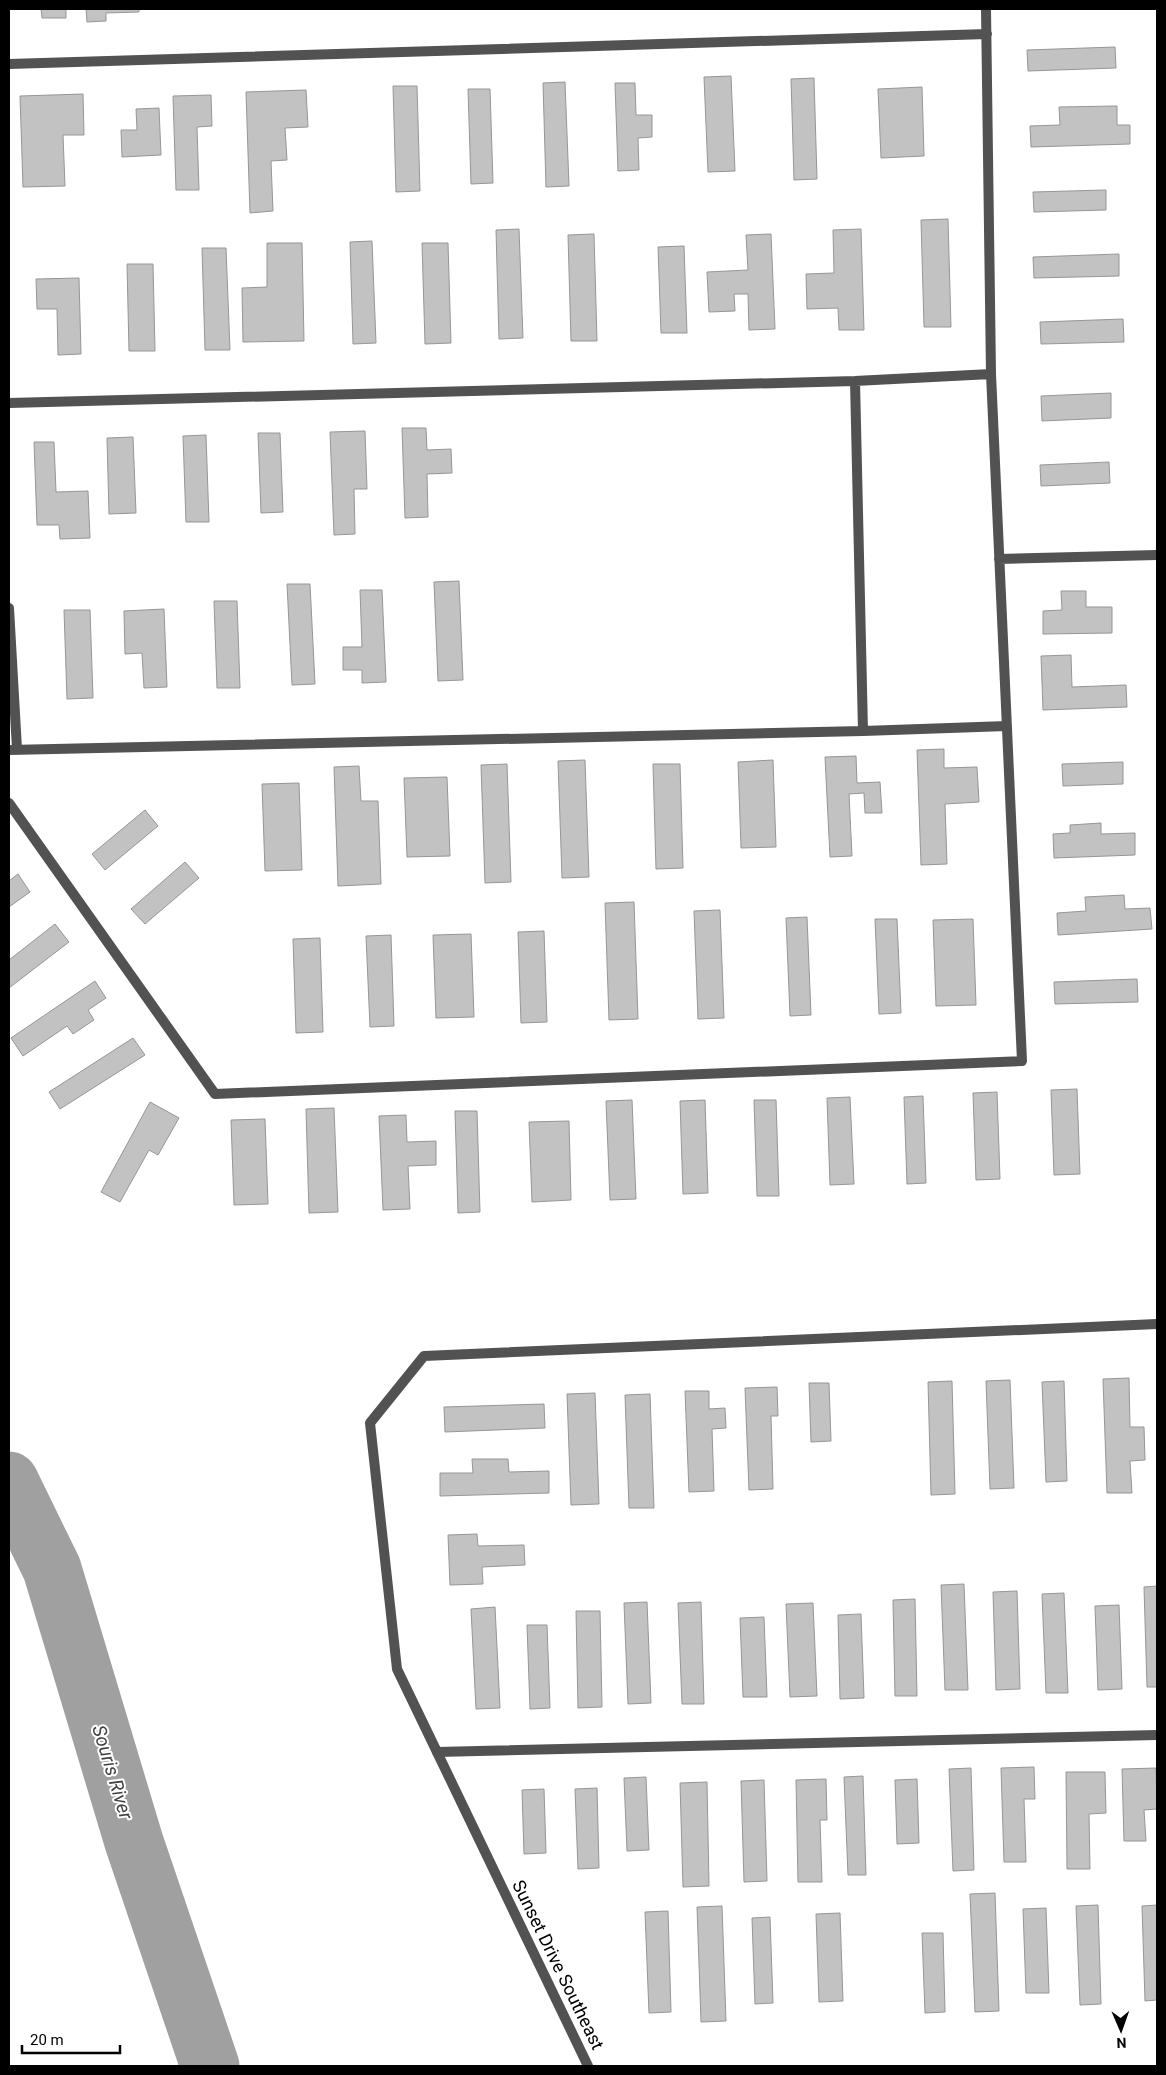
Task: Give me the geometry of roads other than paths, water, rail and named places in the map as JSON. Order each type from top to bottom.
[{"type":"street","points":[[9,803],[215,1094],[1022,1061],[991,374],[986,9]]},
{"type":"street","points":[[9,64],[987,34]]},
{"type":"street","points":[[9,403],[855,381],[991,374]]},
{"type":"street","points":[[855,381],[863,731]]},
{"type":"street","points":[[999,560],[1157,555]]},
{"type":"street","points":[[9,608],[13,750],[863,731],[1007,726]]},
{"type":"street","name":"Sunset Drive Southeast","points":[[588,2066],[397,1669],[370,1423],[424,1356],[1157,1324]]},
{"type":"street","points":[[438,1752],[1157,1735]]},
{"type":"waterway","name":"Souris River","points":[[9,1481],[52,1569],[134,1842],[210,2066]]}]
